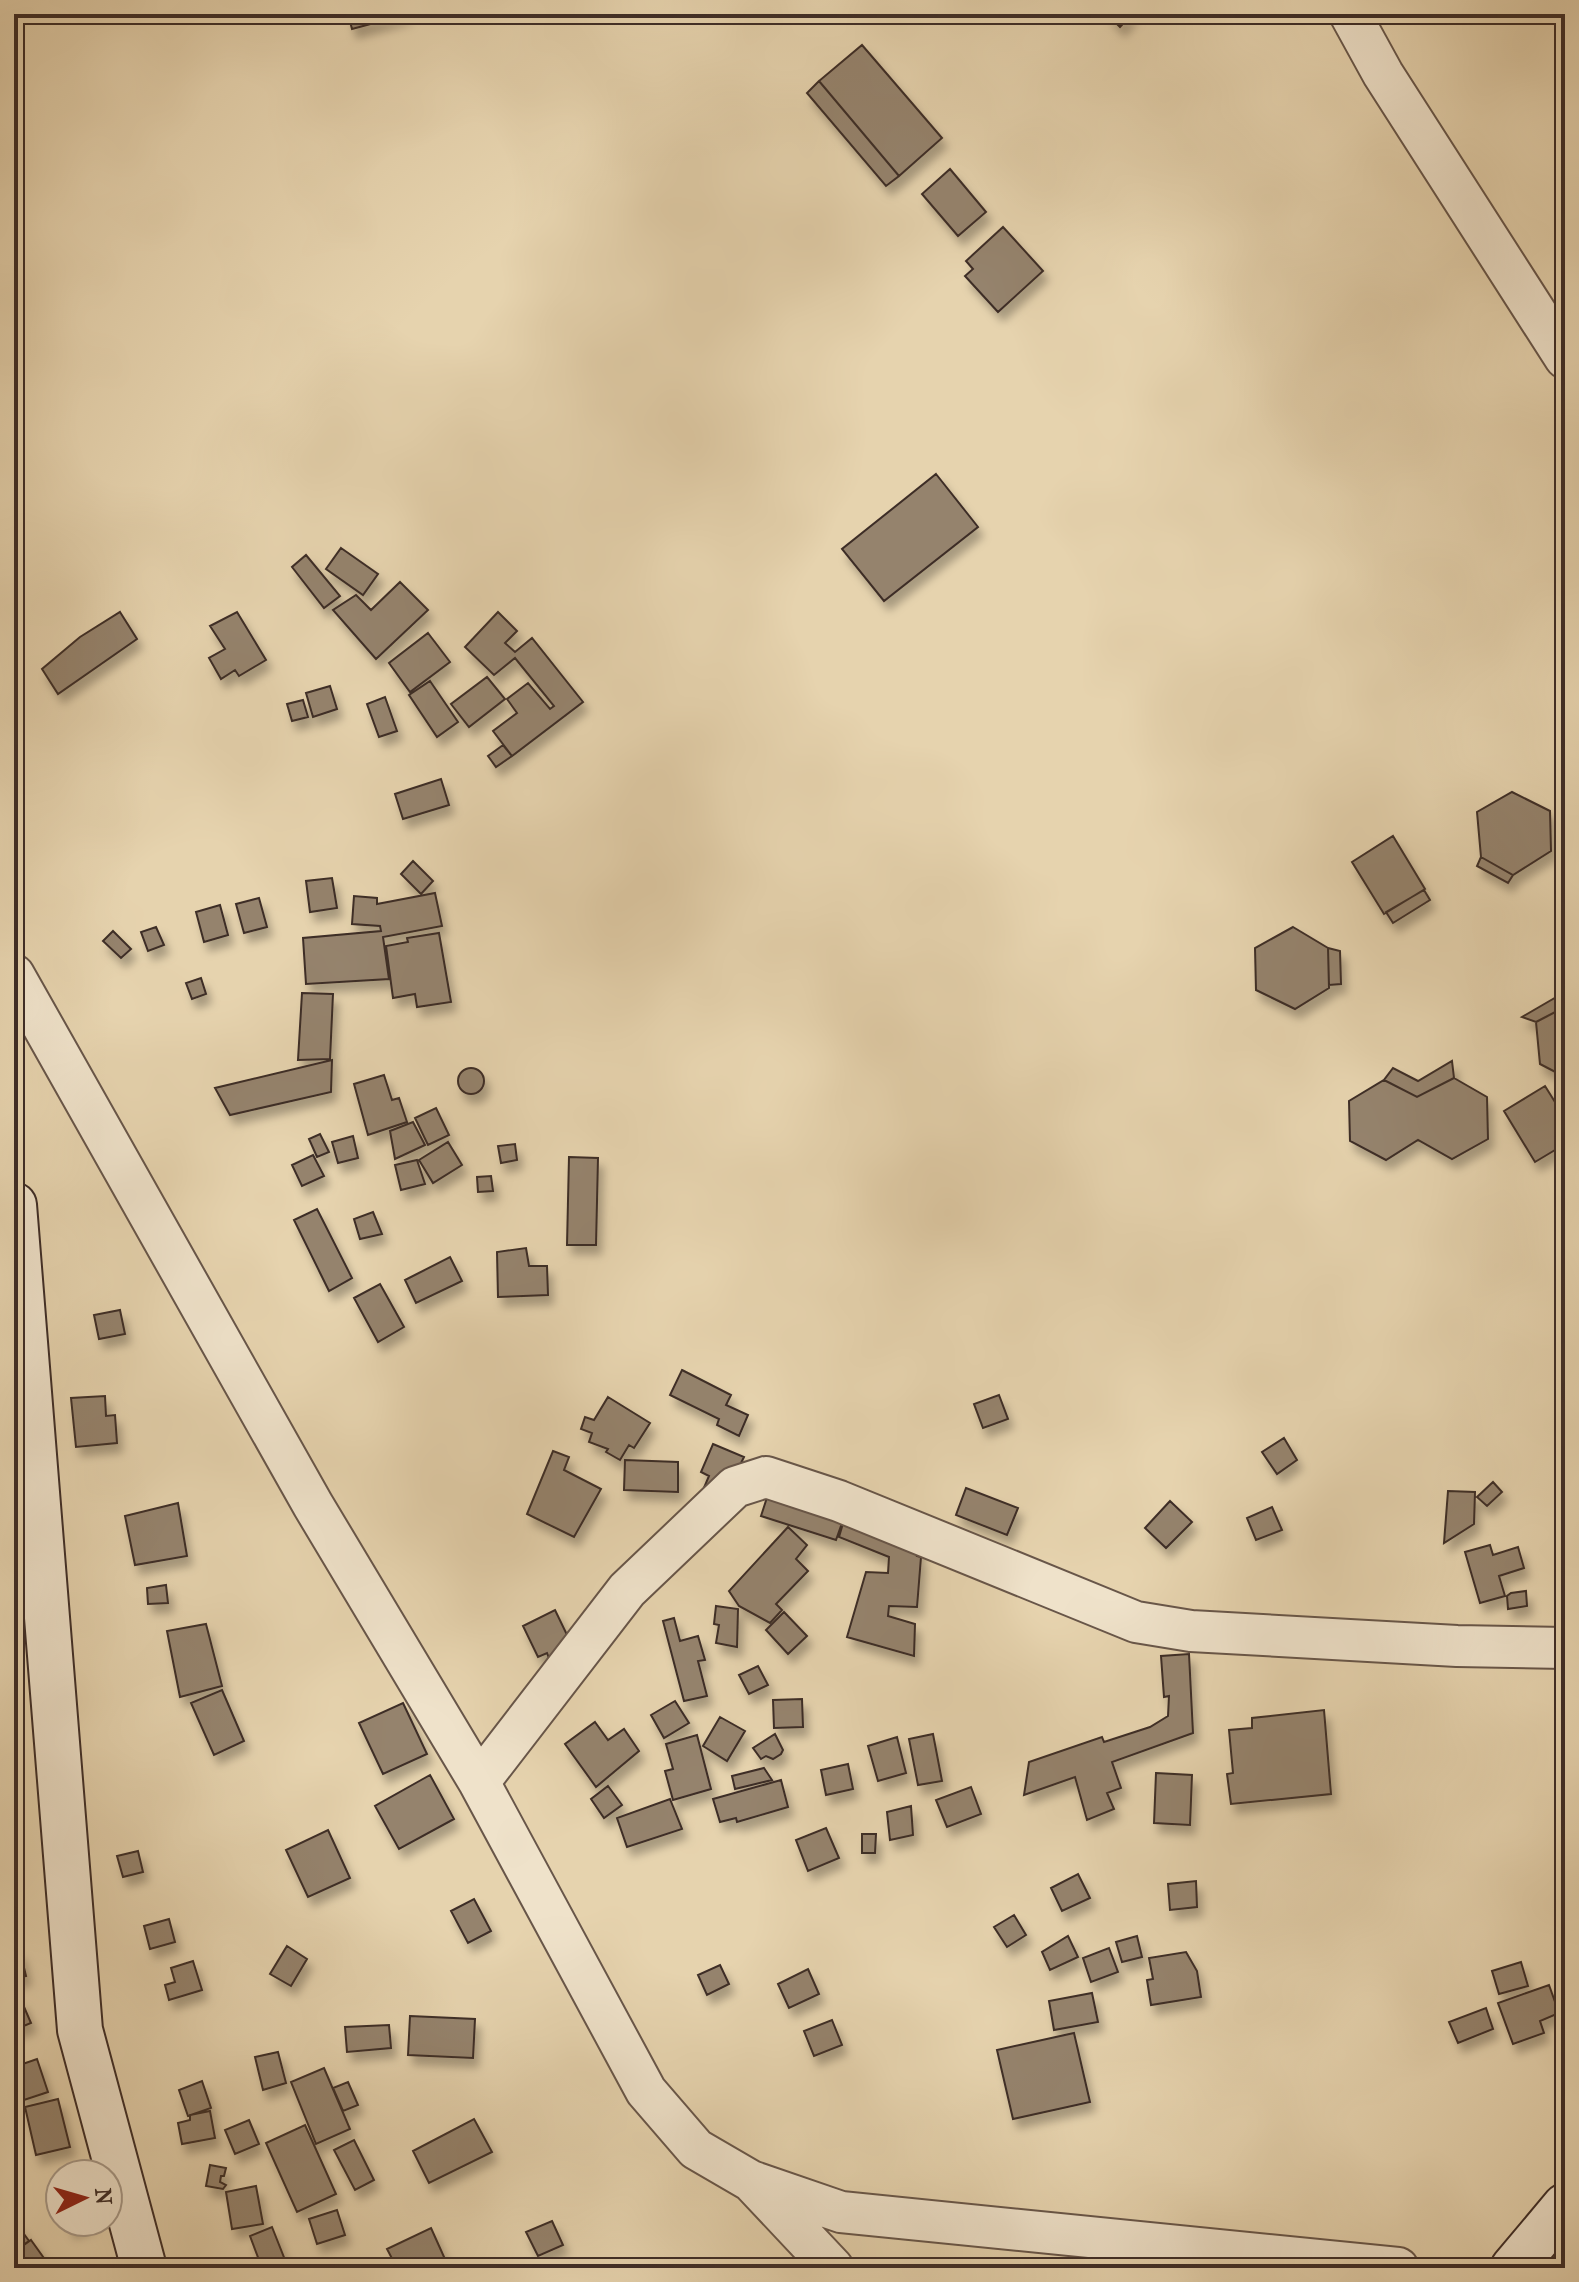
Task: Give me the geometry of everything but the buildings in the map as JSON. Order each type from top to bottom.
[{"type":"main road","points":[[14,1205],[80,2030],[144,2268]]},
{"type":"main road","points":[[1513,2268],[1565,2206]]},
{"type":"street","points":[[1350,14],[1383,74],[1565,358]]},
{"type":"street","points":[[14,975],[313,1505],[479,1782],[646,2091],[696,2149],[751,2181],[841,2212],[1398,2268]]},
{"type":"street","points":[[479,1782],[627,1590],[735,1487],[766,1477],[839,1501],[1136,1622],[1191,1631],[1457,1646],[1565,1648]]},
{"type":"street","points":[[751,2181],[833,2268]]}]
